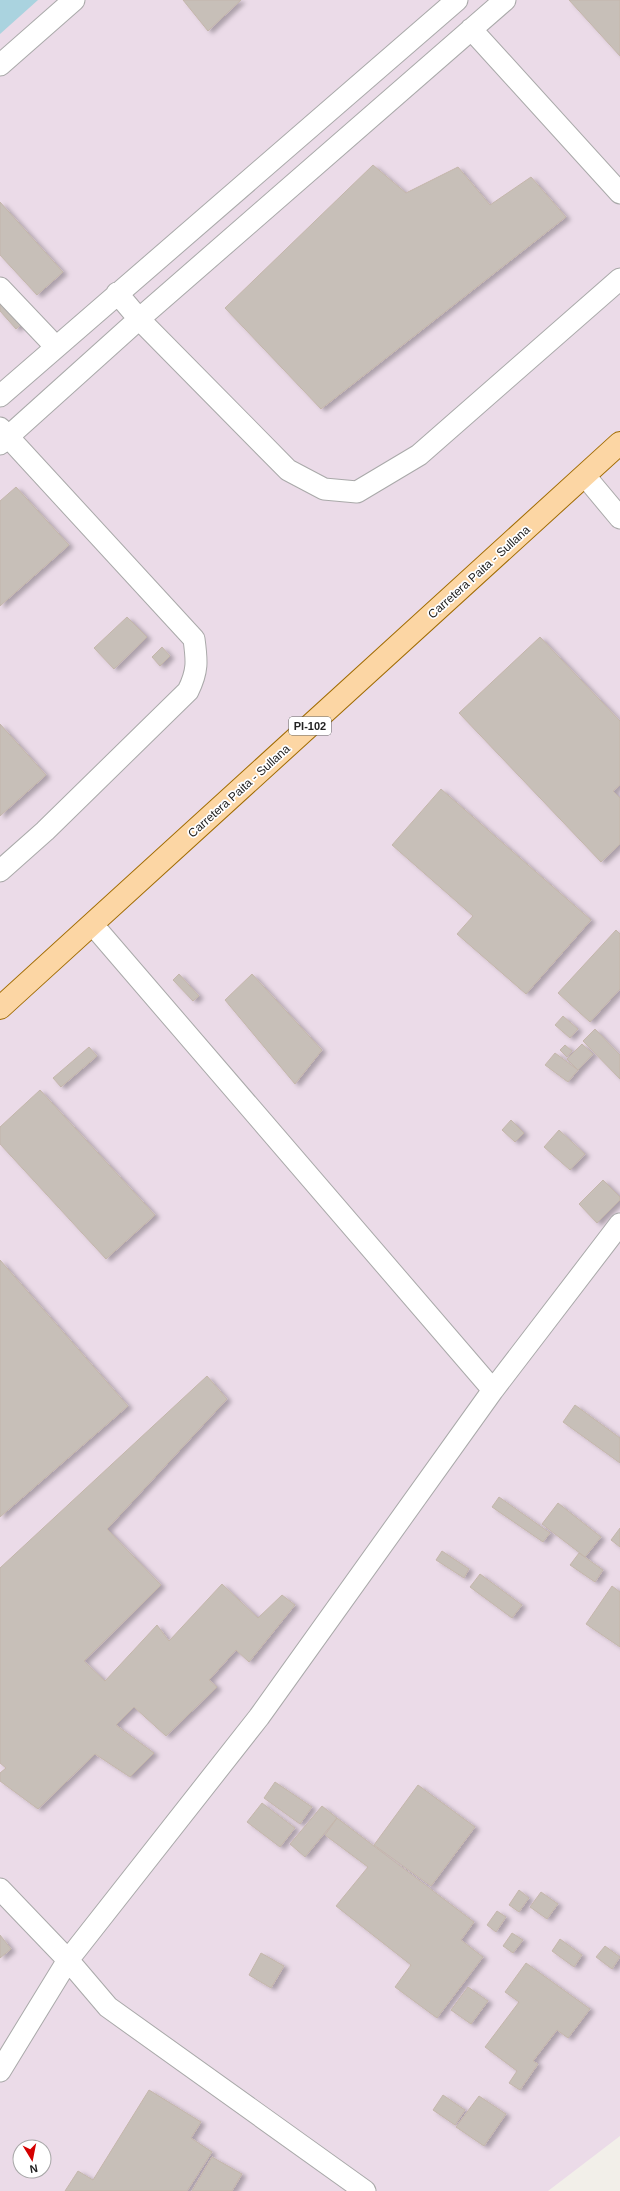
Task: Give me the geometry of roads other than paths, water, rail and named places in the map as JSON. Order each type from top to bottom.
[{"type":"main road","name":"Carretera Paita - Sullana","points":[[0,1008],[620,443]]},
{"type":"street","points":[[0,65],[74,0]]},
{"type":"street","points":[[0,396],[457,0]]},
{"type":"street","points":[[0,871],[45,831],[188,692],[195,676],[197,661],[194,639],[3,436],[505,0]]},
{"type":"street","points":[[471,30],[620,193]]},
{"type":"street","points":[[117,294],[139,319],[288,470],[324,489],[357,492],[419,455],[620,279]]},
{"type":"street","points":[[0,288],[56,347]]},
{"type":"street","points":[[585,476],[617,509]]},
{"type":"street","points":[[93,924],[494,1390]]},
{"type":"street","points":[[0,2070],[68,1960],[259,1717],[494,1390],[620,1224]]},
{"type":"street","points":[[0,1889],[68,1960],[108,2007],[365,2191]]},
{"type":"water","points":[[0,0],[38,0],[0,34]]}]
